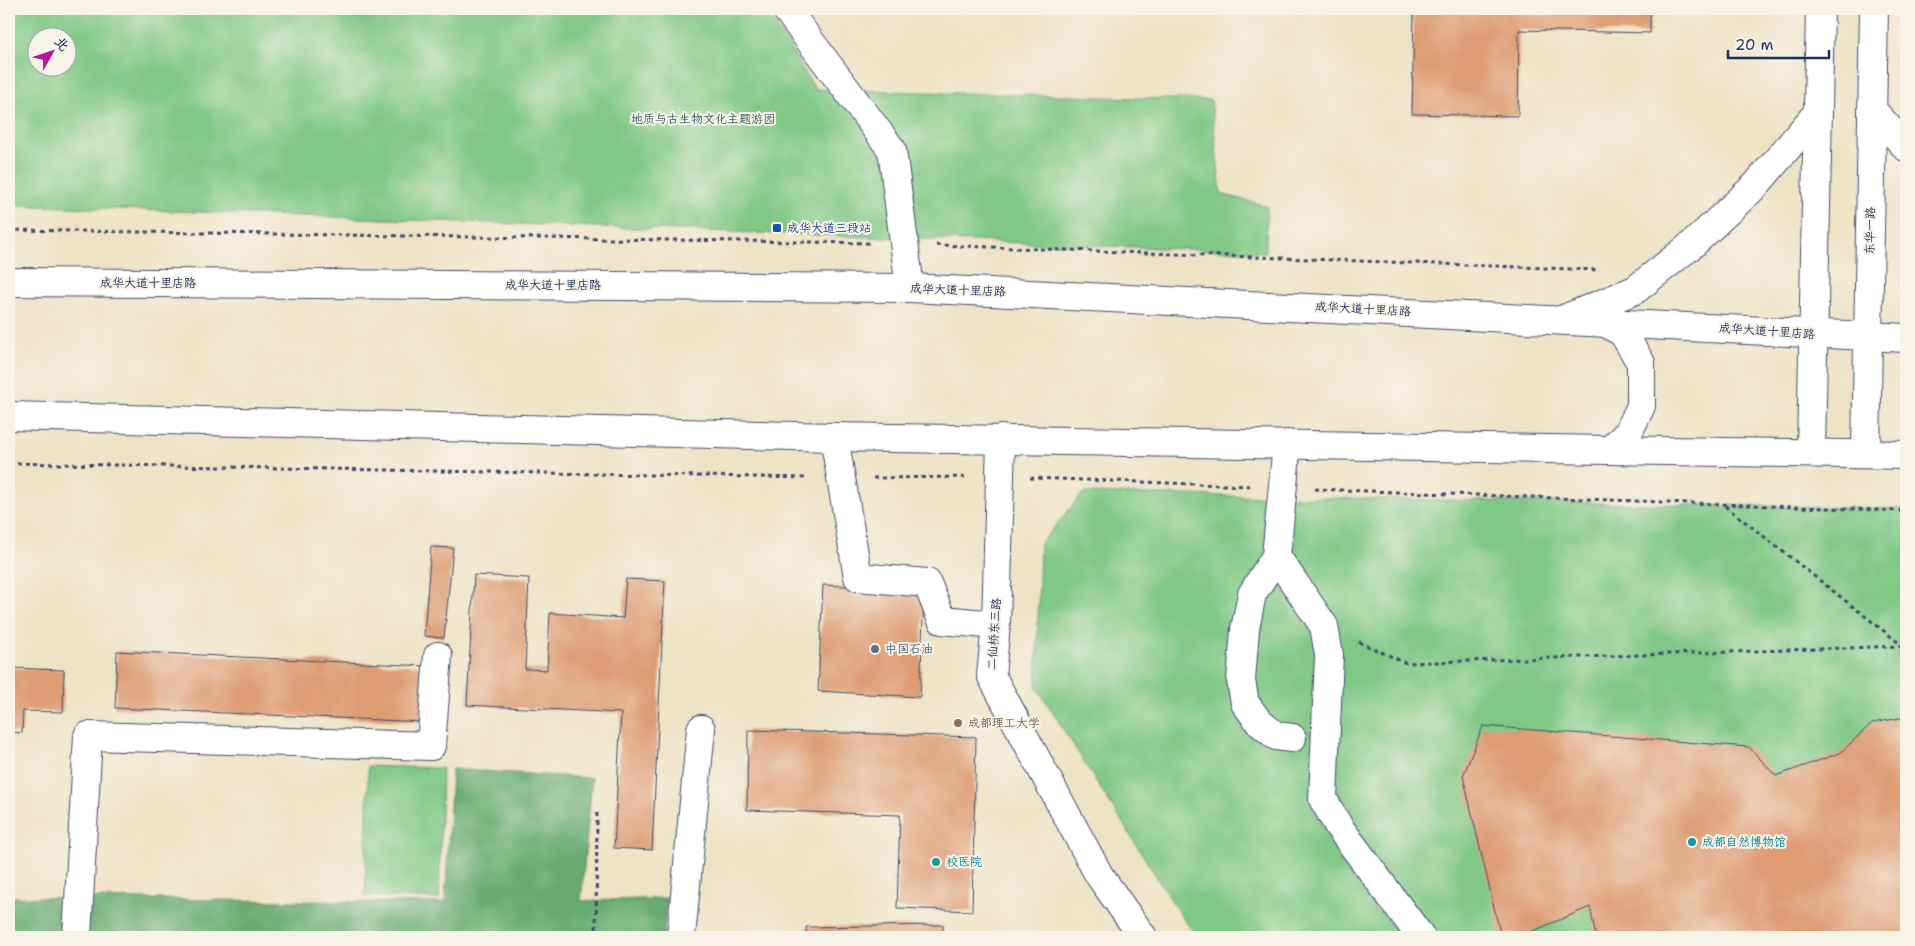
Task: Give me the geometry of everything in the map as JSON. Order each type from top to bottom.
[{"type":"main road","points":[[786,9],[892,150],[910,288]]},
{"type":"main road","points":[[1811,452],[1820,9]]},
{"type":"main road","name":"东华一路","points":[[1866,453],[1874,9]]},
{"type":"main road","points":[[1872,110],[1906,147]]},
{"type":"main road","points":[[1564,320],[1634,290],[1694,243],[1756,186],[1818,112]]},
{"type":"main road","name":"成华大道十里店路","points":[[9,282],[910,288],[1604,322],[1814,335],[1906,338]]},
{"type":"main road","points":[[1604,322],[1623,333],[1641,363],[1640,406],[1628,433],[1611,449]]},
{"type":"main road","points":[[9,416],[834,437],[1906,455]]},
{"type":"main road","points":[[834,437],[858,577],[927,583],[942,620],[996,625]]},
{"type":"main road","name":"二仙桥东三路","points":[[1001,439],[996,625],[991,676],[1099,876],[1143,937]]},
{"type":"main road","points":[[1287,444],[1276,556],[1252,594],[1245,629],[1241,681],[1244,703],[1259,722],[1276,736],[1292,738]]},
{"type":"main road","points":[[1276,556],[1324,626],[1329,655],[1323,799],[1339,827],[1421,937]]},
{"type":"main road","points":[[77,937],[88,736],[431,746],[438,656]]},
{"type":"main road","points":[[681,937],[701,729]]},
{"type":"path","points":[[9,230],[904,244],[1607,270]]},
{"type":"path","points":[[9,463],[841,478],[1000,477],[1725,506],[1906,511]]},
{"type":"path","points":[[1725,506],[1905,646]]},
{"type":"path","points":[[1324,626],[1406,664],[1905,646]]},
{"type":"path","points":[[596,937],[597,810]]},
{"type":"green space","name":"地质与古生物文化主题游园","points":[[9,9],[766,9],[815,89],[1211,100],[1221,194],[1267,206],[1266,252],[9,205]]},
{"type":"green space","name":"成都自然博物馆","points":[[1083,493],[1906,509],[1906,937],[1199,937],[1185,922],[1036,686],[1040,544]]},
{"type":"green space","points":[[368,766],[442,768],[439,899],[365,896]]},
{"type":"green space","points":[[452,769],[592,778],[581,901],[666,898],[664,937],[9,937],[9,897],[445,903]]},
{"type":"building","points":[[1414,9],[1650,9],[1650,33],[1519,30],[1518,116],[1412,114]]},
{"type":"building","points":[[431,547],[453,548],[444,638],[424,636]]},
{"type":"building","points":[[474,575],[529,578],[525,669],[547,670],[550,613],[623,618],[626,579],[665,581],[652,850],[614,848],[621,713],[467,705]]},
{"type":"building","points":[[823,585],[924,590],[920,697],[818,691]]},
{"type":"building","points":[[117,651],[426,666],[424,722],[115,708]]},
{"type":"building","points":[[9,668],[64,670],[63,712],[23,711],[22,733],[9,732]]},
{"type":"building","name":"成都自然博物馆","points":[[1906,717],[1906,937],[1596,937],[1590,907],[1519,937],[1501,937],[1463,776],[1483,726],[1749,747],[1776,776],[1840,753],[1872,723]]},
{"type":"building","name":"校医院","points":[[748,730],[976,737],[972,911],[897,908],[900,815],[747,810]]},
{"type":"building","points":[[943,925],[943,937],[807,937],[806,927]]},
{"type":"place","name":"成华大道三段站","points":[[777,228]]},
{"type":"place","name":"中国石油","points":[[875,649]]},
{"type":"place","name":"成都理工大学","points":[[958,723]]},
{"type":"place","name":"成都自然博物馆","points":[[1692,842]]},
{"type":"place","name":"校医院","points":[[936,862]]}]
